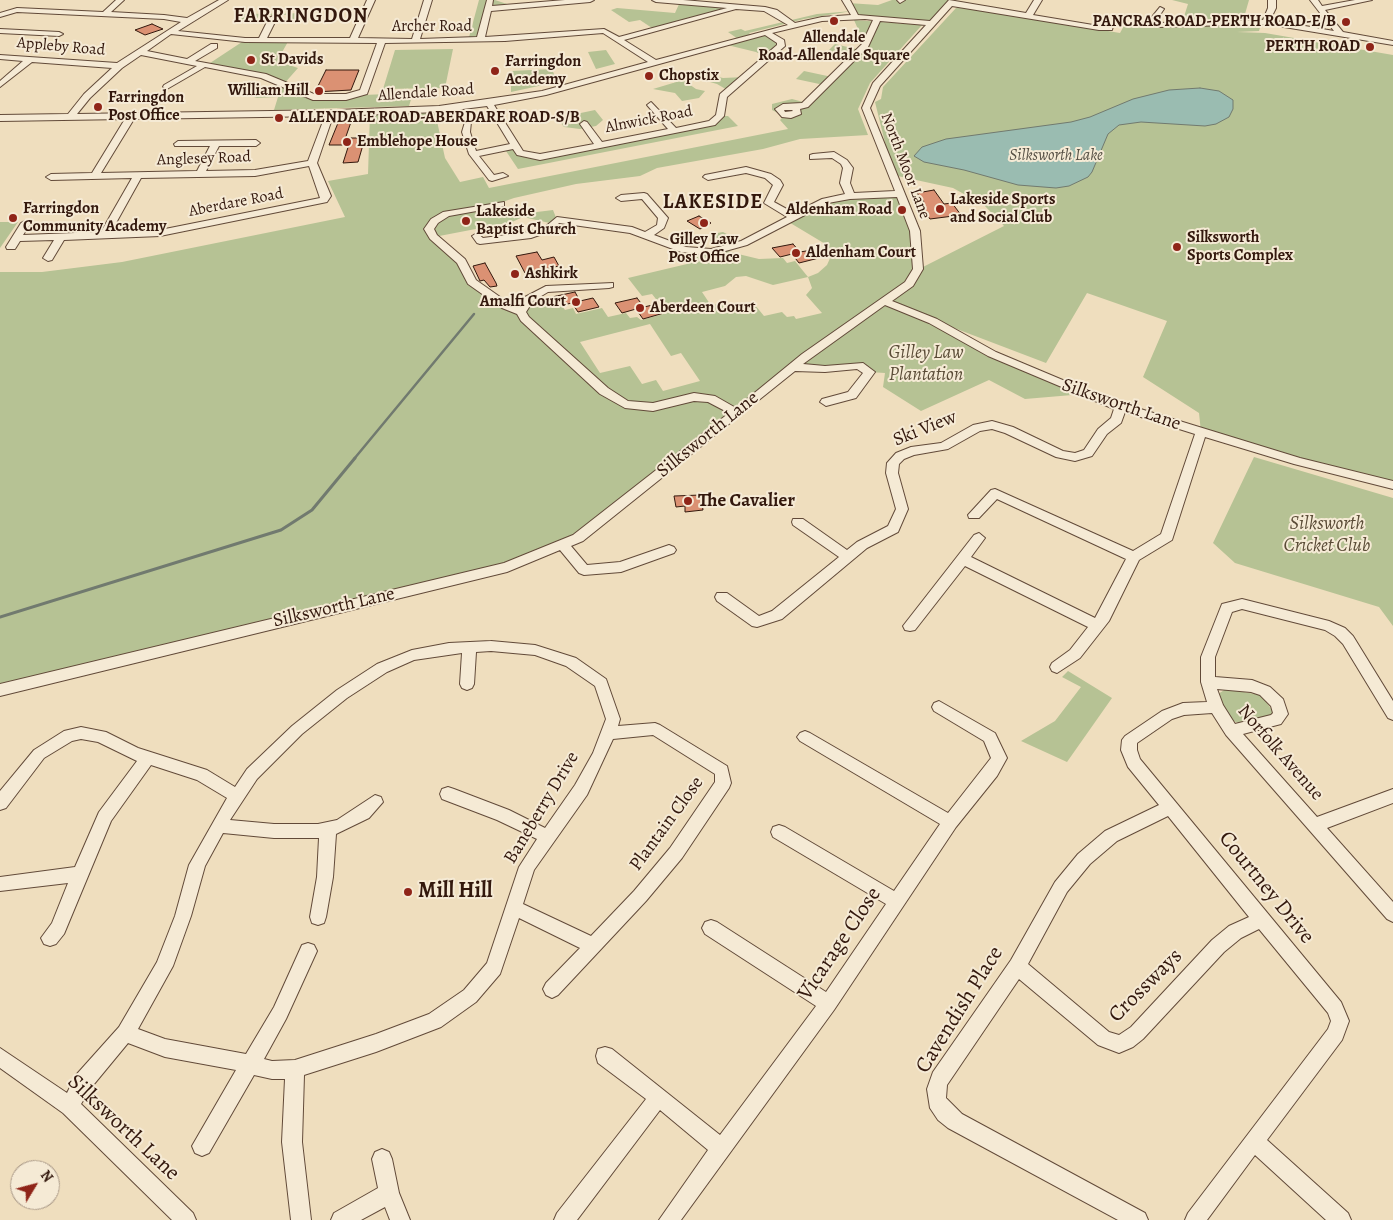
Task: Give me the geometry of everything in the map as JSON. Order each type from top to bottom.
[{"type":"street","points":[[104,14],[120,0]]},
{"type":"street","points":[[70,117],[94,89],[119,66],[170,32],[224,0]]},
{"type":"street","points":[[353,40],[371,0]]},
{"type":"street","points":[[416,41],[428,0]]},
{"type":"street","points":[[480,40],[490,0]]},
{"type":"street","points":[[488,9],[590,0]]},
{"type":"street","points":[[656,0],[743,6],[770,10],[793,25]]},
{"type":"street","points":[[846,0],[855,16]]},
{"type":"street","points":[[1028,16],[1038,0]]},
{"type":"street","points":[[1266,22],[1272,8],[1272,0]]},
{"type":"street","points":[[1314,0],[1340,34]]},
{"type":"street","points":[[1321,8],[1368,0]]},
{"type":"street","points":[[952,2],[1099,28],[1109,28],[1111,24]]},
{"type":"street","name":"North Moor Lane","points":[[886,302],[909,284],[918,269],[914,231],[866,108],[867,102],[876,84],[952,2]]},
{"type":"street","points":[[619,39],[743,6]]},
{"type":"street","points":[[1160,9],[1151,23],[1158,25],[1266,22],[1393,44]]},
{"type":"street","points":[[0,15],[17,10],[164,17],[189,21]]},
{"type":"street","name":"Allendale Road","points":[[0,118],[330,113],[418,110],[489,103],[543,93],[765,32],[822,19],[855,16],[932,23]]},
{"type":"street","points":[[262,40],[273,18]]},
{"type":"street","points":[[796,108],[804,105],[865,44],[878,18]]},
{"type":"street","name":"Archer Road","points":[[170,32],[211,38],[262,40],[416,41],[480,40],[598,31],[609,33],[655,63]]},
{"type":"street","points":[[0,32],[59,34]]},
{"type":"street","name":"Alnwick Road","points":[[516,146],[520,153],[540,157],[718,120],[723,96],[781,46],[781,42],[765,32]]},
{"type":"street","points":[[139,52],[262,76],[313,97],[355,96],[364,92],[382,41]]},
{"type":"street","points":[[188,61],[214,46]]},
{"type":"street","name":"Appleby Road","points":[[0,57],[119,66]]},
{"type":"street","points":[[0,85],[30,59]]},
{"type":"street","points":[[167,87],[205,64]]},
{"type":"street","points":[[473,154],[516,146],[489,103]]},
{"type":"street","points":[[651,105],[673,130]]},
{"type":"street","points":[[312,163],[330,113]]},
{"type":"street","points":[[94,176],[131,116]]},
{"type":"street","points":[[584,122],[600,145]]},
{"type":"street","points":[[468,124],[466,132],[473,154],[492,178],[503,176]]},
{"type":"street","points":[[178,144],[256,143]]},
{"type":"street","points":[[200,174],[216,144]]},
{"type":"street","points":[[813,157],[837,153],[847,165],[845,183],[850,196]]},
{"type":"street","name":"Anglesey Road","points":[[51,177],[255,173],[312,163]]},
{"type":"street","name":"Aberdare Road","points":[[18,238],[160,233],[315,203],[324,200],[326,196],[312,163]]},
{"type":"street","points":[[696,174],[708,180],[732,171],[752,168],[777,182],[778,188],[769,198],[768,203],[794,217]]},
{"type":"street","points":[[104,235],[138,175]]},
{"type":"street","points":[[621,198],[656,194]]},
{"type":"street","points":[[478,241],[540,233],[548,229],[555,215],[648,234],[685,250],[711,252],[734,246],[825,201],[850,196],[900,194]]},
{"type":"street","points":[[644,196],[663,218],[661,226],[648,234]]},
{"type":"street","points":[[501,204],[446,214],[434,221],[429,229],[433,237],[461,261],[472,282],[506,306],[521,312],[525,319],[604,391],[625,404],[653,406],[694,397],[710,400],[737,413]]},
{"type":"street","points":[[11,247],[26,224]]},
{"type":"street","points":[[48,258],[61,237]]},
{"type":"street","points":[[521,312],[529,298],[546,289],[609,285]]},
{"type":"street","name":"Silksworth Lane","points":[[0,690],[507,567],[578,538],[737,413],[792,367],[886,302],[933,321],[992,354],[1045,378],[1120,407],[1298,461],[1393,485]]},
{"type":"street","points":[[792,367],[825,369],[859,365],[869,372],[852,395],[826,402]]},
{"type":"street","name":"Ski View","points":[[722,597],[757,622],[777,615],[847,556],[862,545],[893,528],[902,509],[892,473],[893,463],[900,456],[911,451],[944,446],[977,428],[992,425],[1009,430],[1060,454],[1075,457],[1088,453],[1093,448],[1102,432],[1117,420],[1120,407]]},
{"type":"street","points":[[1057,666],[1075,654],[1104,617],[1134,557],[1167,537],[1201,432]]},
{"type":"street","points":[[974,515],[995,493],[1134,557]]},
{"type":"street","points":[[798,522],[847,556]]},
{"type":"street","points":[[910,626],[980,538]]},
{"type":"street","points":[[562,544],[584,570],[621,567],[669,550]]},
{"type":"street","points":[[963,559],[1096,625]]},
{"type":"street","name":"Norfolk Avenue","points":[[1393,714],[1348,640],[1340,632],[1329,626],[1242,604],[1227,608],[1208,657],[1208,682],[1216,707],[1231,731],[1393,914]]},
{"type":"street","name":"Baneberry Drive","points":[[70,1106],[83,1082],[125,1033],[164,966],[183,916],[196,865],[237,796],[252,774],[297,730],[342,694],[382,668],[412,655],[449,648],[491,646],[535,650],[572,662],[601,683],[613,719],[581,790],[528,867],[494,968],[470,996],[436,1021],[295,1069],[272,1070],[165,1048],[125,1033]]},
{"type":"street","points":[[467,684],[468,647]]},
{"type":"street","points":[[1208,682],[1252,686],[1265,691],[1278,703],[1280,714],[1276,720],[1231,731]]},
{"type":"street","name":"Vicarage Close","points":[[669,1220],[828,1004],[950,822],[992,772],[999,758],[990,737],[939,707]]},
{"type":"street","name":"Courtney Drive","points":[[1216,707],[1183,710],[1167,715],[1130,740],[1129,750],[1133,762],[1172,807],[1335,1008],[1340,1021],[1336,1034],[1254,1141]]},
{"type":"street","name":"Plantain Close","points":[[552,989],[640,896],[676,853],[723,783],[722,771],[655,729],[608,733]]},
{"type":"street","points":[[0,803],[39,754],[55,742],[69,735],[81,733],[101,736],[148,758],[202,775],[237,796]]},
{"type":"street","points":[[805,737],[950,822]]},
{"type":"street","points":[[50,938],[58,928],[105,817],[148,758]]},
{"type":"street","points":[[448,794],[503,815],[548,837]]},
{"type":"street","points":[[1315,825],[1393,796]]},
{"type":"street","points":[[218,826],[274,831],[318,831],[340,826],[363,813],[375,802]]},
{"type":"street","name":"Cavendish Place","points":[[1138,1220],[955,1121],[945,1113],[937,1101],[936,1089],[940,1079],[1017,966],[1061,887],[1084,859],[1111,836],[1143,818],[1172,807]]},
{"type":"street","points":[[318,917],[325,877],[328,829]]},
{"type":"street","points":[[779,832],[896,900]]},
{"type":"street","points":[[0,884],[80,874]]},
{"type":"street","points":[[513,907],[567,930],[592,946]]},
{"type":"street","name":"Crossways","points":[[1017,966],[1104,1040],[1119,1044],[1127,1042],[1137,1033],[1224,941],[1235,932],[1262,919]]},
{"type":"street","points":[[712,928],[828,1004]]},
{"type":"street","points":[[202,1146],[248,1064],[280,1013],[308,951]]},
{"type":"street","points":[[605,1056],[659,1097],[722,1149]]},
{"type":"street","name":"Silksworth Lane","points":[[0,1057],[70,1106],[186,1220]]},
{"type":"street","points":[[295,1069],[292,1142],[301,1220]]},
{"type":"street","points":[[564,1220],[659,1097]]},
{"type":"street","points":[[1195,1220],[1254,1141],[1341,1220]]},
{"type":"street","points":[[382,1159],[389,1193],[400,1220]]},
{"type":"street","points":[[341,1220],[389,1193]]},
{"type":"green space","points":[[479,0],[495,0],[516,7],[488,9],[480,40],[468,41]]},
{"type":"green space","points":[[892,0],[953,0],[932,23],[855,16],[848,3],[878,5]]},
{"type":"green space","name":"Gilley Law Plantation","points":[[1172,0],[1249,0],[1245,14],[1263,18],[1259,31],[1237,32],[1265,33],[1393,55],[1393,482],[1326,469],[1201,432],[1199,413],[1143,377],[1167,321],[1087,293],[1046,363],[920,315],[992,354],[1084,394],[1025,399],[989,380],[921,411],[883,387],[885,373],[869,372],[859,365],[792,367],[578,538],[507,567],[0,690],[0,272],[42,272],[122,262],[345,217],[328,181],[368,174],[370,113],[439,109],[437,121],[445,158],[460,182],[483,177],[489,188],[788,129],[780,120],[784,116],[772,110],[772,104],[792,99],[807,103],[824,85],[796,79],[804,71],[832,77],[852,57],[827,52],[835,44],[860,50],[865,45],[854,20],[922,25],[870,83],[858,109],[868,135],[800,139],[763,149],[657,168],[640,176],[576,184],[514,198],[491,206],[498,215],[505,216],[553,210],[557,220],[554,224],[523,217],[512,222],[434,237],[461,261],[472,282],[521,312],[539,293],[550,305],[562,306],[565,310],[573,308],[576,314],[602,308],[608,317],[626,313],[630,318],[637,317],[641,320],[667,313],[652,294],[642,296],[628,278],[687,264],[694,251],[723,249],[710,241],[712,234],[723,232],[744,243],[725,250],[734,253],[759,259],[783,258],[787,263],[795,261],[808,277],[818,273],[827,265],[831,256],[827,245],[787,221],[825,201],[900,194],[915,231],[919,269],[1004,226],[984,205],[953,188],[893,175],[875,102],[881,99],[883,87],[956,8],[963,7],[1120,33],[1125,24],[1161,27],[1181,26],[1188,4]],"holes":[[[746,276],[773,285],[808,277],[812,288],[806,295],[822,313],[796,319],[794,316],[787,317],[782,312],[764,316],[755,305],[730,311],[725,305],[710,304],[702,292],[725,286],[736,277]],[[650,324],[671,356],[681,353],[700,381],[663,391],[656,380],[642,384],[630,366],[600,373],[580,342]]]},
{"type":"green space","points":[[680,2],[724,5],[728,10],[655,30],[640,20],[629,22],[611,10],[617,8],[675,13]]},
{"type":"green space","points":[[852,11],[804,19],[749,33],[752,36],[765,32],[781,42],[767,58],[756,52],[723,44],[738,39],[728,32],[741,29],[745,31],[817,14]]},
{"type":"green space","points":[[315,13],[312,20],[287,20],[289,15],[259,15],[256,21],[240,21],[244,14]]},
{"type":"green space","points":[[245,40],[289,40],[277,61],[298,68],[283,85],[313,97],[413,93],[409,106],[274,110],[278,97],[254,98],[282,85],[263,76],[207,65]]},
{"type":"green space","points":[[453,49],[445,88],[383,89],[395,50]]},
{"type":"green space","points":[[606,50],[615,64],[596,69],[588,52]]},
{"type":"green space","points":[[552,69],[557,82],[511,92],[511,71]]},
{"type":"green space","points":[[710,75],[723,78],[745,77],[729,91],[717,84],[703,80]]},
{"type":"green space","points":[[683,80],[696,89],[705,91],[699,98],[682,101],[675,93],[653,89]]},
{"type":"green space","points":[[595,110],[603,120],[596,126],[580,129],[564,127],[557,118]]},
{"type":"green space","points":[[720,116],[728,116],[738,126],[518,169],[504,148],[515,146],[520,153],[530,156],[712,123]]},
{"type":"green space","points":[[0,222],[18,222],[0,248]]},
{"type":"green space","name":"Silksworth Cricket Club","points":[[1254,457],[1393,498],[1393,626],[1379,607],[1235,563],[1213,543]]},
{"type":"green space","points":[[1068,671],[1112,698],[1067,762],[1021,741],[1055,721],[1081,687],[1062,677]]},
{"type":"green space","points":[[1226,689],[1261,695],[1272,710],[1272,716],[1241,724],[1231,720],[1223,711],[1218,694]]},
{"type":"water","name":"Silksworth Lake","points":[[1200,88],[1219,91],[1233,100],[1233,109],[1229,117],[1216,124],[1205,126],[1141,122],[1119,125],[1108,134],[1092,172],[1088,177],[1069,186],[1056,188],[1018,185],[964,170],[924,162],[914,156],[922,147],[946,139],[1071,122],[1090,117],[1133,99],[1169,90]]},
{"type":"building","points":[[152,24],[163,29],[145,35],[135,30]]},
{"type":"building","points":[[326,70],[359,70],[351,90],[315,92]]},
{"type":"building","points":[[351,122],[343,145],[329,145],[338,123]]},
{"type":"building","points":[[351,138],[365,138],[358,162],[343,163]]},
{"type":"building","name":"Lakeside Sports and Social Club","points":[[934,190],[944,204],[952,203],[961,215],[930,219],[917,202],[924,202],[917,193]]},
{"type":"building","points":[[699,216],[711,223],[700,229],[687,221]]},
{"type":"building","name":"Aldenham Court","points":[[793,244],[800,252],[812,250],[819,258],[799,263],[792,254],[780,257],[772,248]]},
{"type":"building","points":[[537,252],[542,260],[554,257],[559,266],[525,273],[516,256]]},
{"type":"building","points":[[485,263],[497,286],[490,287],[484,280],[480,281],[473,266]]},
{"type":"building","name":"Amalfi Court","points":[[575,292],[580,301],[593,298],[599,307],[578,312],[572,303],[558,306],[552,297]]},
{"type":"building","name":"Aberdeen Court","points":[[637,298],[644,307],[657,304],[664,313],[643,319],[636,309],[622,313],[615,303]]},
{"type":"building","name":"The Cavalier","points":[[701,495],[703,510],[685,512],[685,506],[676,507],[674,496]]},
{"type":"waterway","points":[[354,459],[474,314]]},
{"type":"waterway","points":[[0,617],[281,530],[312,510],[355,458]]},
{"type":"place","name":"Allendale Road-Allendale Square","points":[[834,21]]},
{"type":"place","name":"PANCRAS ROAD-PERTH ROAD-E/B","points":[[1346,22]]},
{"type":"place","name":"PERTH ROAD","points":[[1370,47]]},
{"type":"place","name":"St Davids","points":[[251,60]]},
{"type":"place","name":"Farringdon Academy","points":[[495,71]]},
{"type":"place","name":"Chopstix","points":[[649,76]]},
{"type":"place","name":"William Hill","points":[[319,91]]},
{"type":"place","name":"Farringdon Post Office","points":[[98,107]]},
{"type":"place","name":"ALLENDALE ROAD-ABERDARE ROAD-S/B","points":[[279,118]]},
{"type":"place","name":"Emblehope House","points":[[347,142]]},
{"type":"place","name":"Lakeside Sports and Social Club","points":[[940,209]]},
{"type":"place","name":"Aldenham Road","points":[[902,210]]},
{"type":"place","name":"Farringdon Community Academy","points":[[13,218]]},
{"type":"place","name":"Lakeside Baptist Church","points":[[466,221]]},
{"type":"place","name":"Gilley Law Post Office","points":[[704,223]]},
{"type":"place","name":"Silksworth Sports Complex","points":[[1177,247]]},
{"type":"place","name":"Aldenham Court","points":[[796,253]]},
{"type":"place","name":"Ashkirk","points":[[515,274]]},
{"type":"place","name":"Amalfi Court","points":[[576,302]]},
{"type":"place","name":"Aberdeen Court","points":[[640,308]]},
{"type":"place","name":"The Cavalier","points":[[688,501]]},
{"type":"place","name":"Mill Hill","points":[[408,892]]},
{"type":"district","name":"FARRINGDON","points":[[301,17]]},
{"type":"district","name":"LAKESIDE","points":[[713,203]]}]
